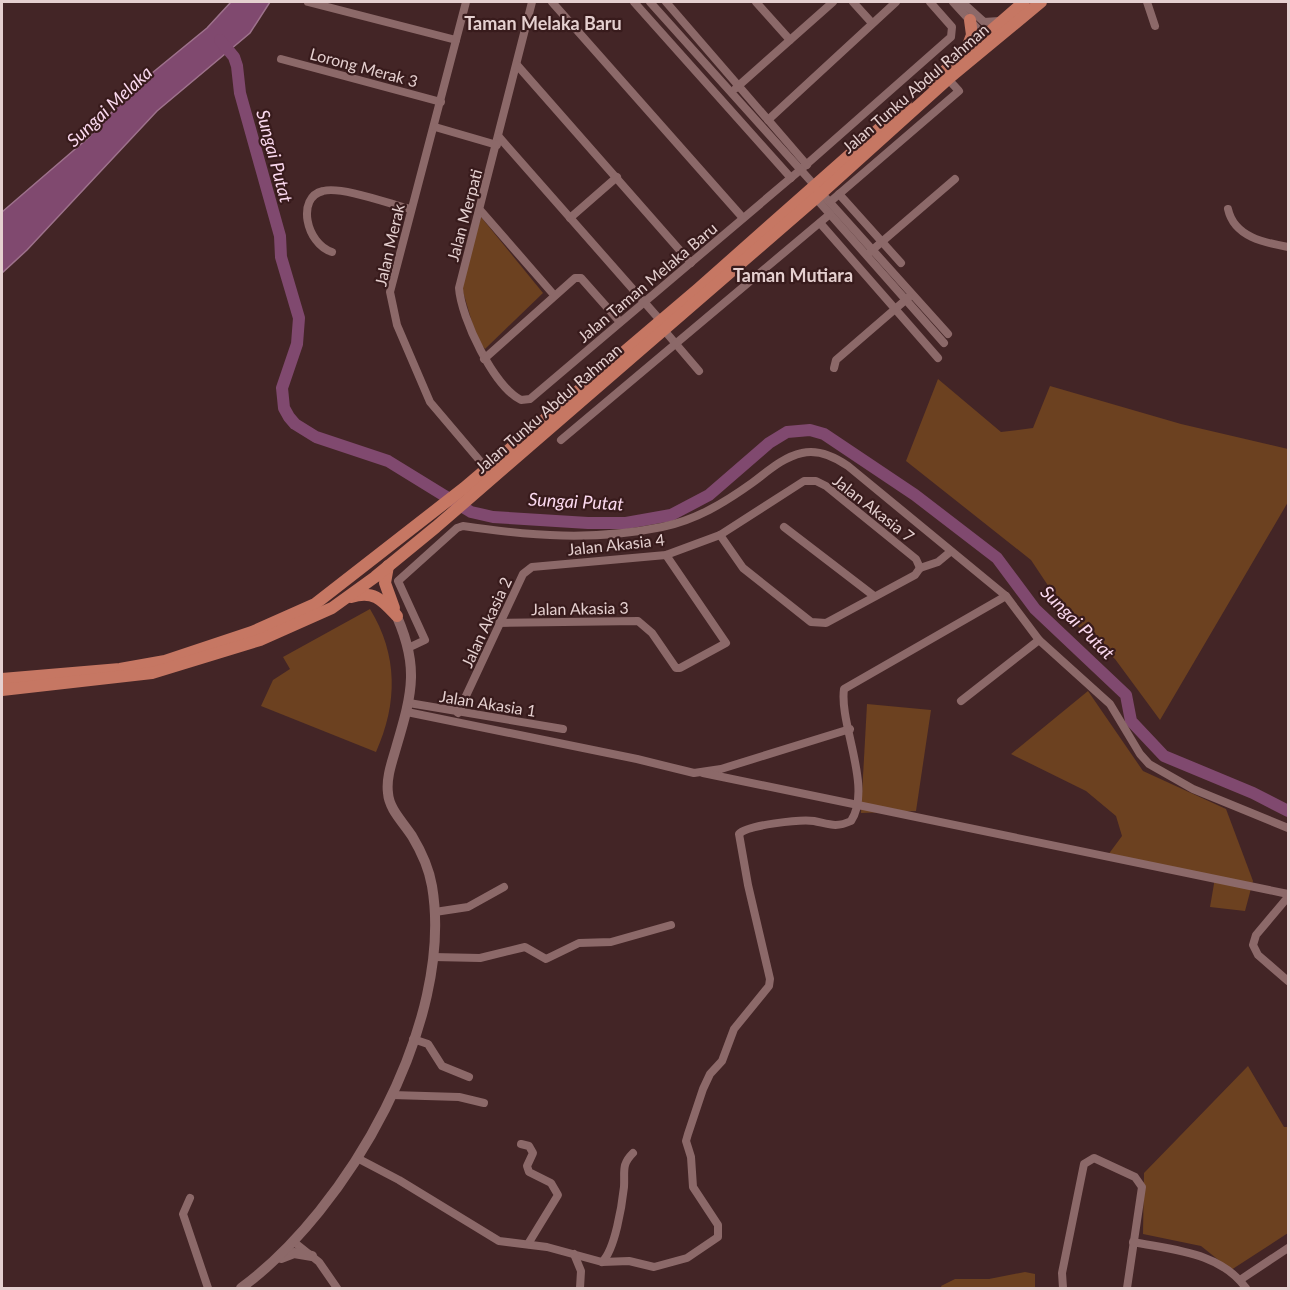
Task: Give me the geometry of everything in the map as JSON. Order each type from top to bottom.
[{"type":"main road","name":"Jalan Tunku Abdul Rahman","points":[[2,680],[147,665],[252,632],[309,607],[342,585],[427,517],[448,508],[468,492],[948,79],[987,40],[1002,21],[1024,2]]},
{"type":"main road","name":"Jalan Tunku Abdul Rahman","points":[[817,191],[963,54],[1041,2]]},
{"type":"main road","points":[[963,54],[970,41],[970,20]]},
{"type":"main road","name":"Jalan Tunku Abdul Rahman","points":[[468,492],[486,468],[662,325]]},
{"type":"main road","name":"Jalan Tunku Abdul Rahman","points":[[2,690],[165,670],[260,640],[332,608],[375,577],[436,527],[448,508]]},
{"type":"main road","points":[[397,616],[375,577],[381,561],[427,517]]},
{"type":"main road","points":[[241,1288],[273,1263],[294,1242],[335,1193],[359,1159],[392,1095],[413,1039],[433,957],[435,912],[432,885],[422,853],[393,809],[388,794],[390,772],[408,708],[412,675],[408,648],[386,583],[388,566]]},
{"type":"main road","points":[[309,607],[333,597],[361,578],[375,577]]},
{"type":"main road","points":[[332,608],[351,597],[370,593],[383,601],[397,616]]},
{"type":"main road","points":[[273,1263],[294,1253],[312,1256]]},
{"type":"street","points":[[308,2],[456,40]]},
{"type":"street","name":"Jalan Merpati","points":[[518,399],[484,359],[462,305],[459,288],[481,210],[532,2]]},
{"type":"street","points":[[552,2],[743,218]]},
{"type":"street","points":[[634,2],[791,178]]},
{"type":"street","points":[[650,2],[799,171],[873,249],[948,334]]},
{"type":"street","points":[[756,2],[790,40]]},
{"type":"street","points":[[730,93],[833,2]]},
{"type":"street","points":[[853,2],[872,24]]},
{"type":"street","points":[[768,120],[896,2]]},
{"type":"street","name":"Jalan Taman Melaka Baru","points":[[518,399],[530,399],[807,165],[951,36],[952,27],[930,2]]},
{"type":"street","points":[[953,2],[987,40]]},
{"type":"street","points":[[962,2],[984,22],[1002,21]]},
{"type":"street","points":[[1147,2],[1155,26]]},
{"type":"street","name":"Jalan Merak","points":[[466,4],[435,127],[410,209],[390,292],[397,325],[430,402],[486,468]]},
{"type":"street","points":[[651,21],[668,4],[807,165]]},
{"type":"street","points":[[691,65],[700,58]]},
{"type":"street","name":"Lorong Merak 3","points":[[280,59],[441,102]]},
{"type":"street","points":[[517,65],[691,263]]},
{"type":"street","points":[[839,194],[942,108],[959,91],[948,79]]},
{"type":"street","points":[[435,127],[498,141],[645,302],[699,371]]},
{"type":"street","points":[[570,218],[617,177]]},
{"type":"street","points":[[866,255],[955,178]]},
{"type":"street","points":[[332,252],[316,243],[312,237],[308,218],[311,199],[324,190],[347,193],[410,209]]},
{"type":"street","points":[[817,191],[839,194],[901,263]]},
{"type":"street","points":[[817,191],[830,214],[944,344]]},
{"type":"street","points":[[1228,209],[1231,219],[1253,239],[1288,247]]},
{"type":"street","points":[[481,210],[554,295]]},
{"type":"street","points":[[561,440],[677,345],[830,214]]},
{"type":"street","points":[[820,223],[938,358]]},
{"type":"street","points":[[484,359],[575,278],[581,278],[620,322]]},
{"type":"street","points":[[834,368],[836,360],[913,294]]},
{"type":"street","points":[[408,648],[425,640],[398,581],[463,525],[543,537],[613,535],[665,526],[716,507],[789,456],[812,452],[825,454],[849,466],[950,552],[1006,596],[1039,640],[1110,704],[1131,741],[1149,764],[1193,789],[1288,828]]},
{"type":"street","name":"Jalan Akasia 4","points":[[523,574],[543,564],[666,555],[720,535],[804,481]]},
{"type":"street","name":"Jalan Akasia 7","points":[[804,481],[826,486],[916,559],[921,568]]},
{"type":"street","points":[[436,527],[444,539]]},
{"type":"street","points":[[784,528],[874,596]]},
{"type":"street","points":[[720,535],[743,568],[811,622],[826,623],[915,575],[921,568],[938,562],[950,552]]},
{"type":"street","name":"Jalan Akasia 3","points":[[499,623],[638,621],[652,633],[678,669],[726,643],[666,555]]},
{"type":"street","name":"Jalan Akasia 2","points":[[458,713],[523,574]]},
{"type":"street","points":[[359,1159],[413,1188],[499,1241],[528,1244],[602,1262],[629,1261],[645,1266],[660,1267],[687,1258],[720,1234],[718,1226],[693,1187],[691,1157],[686,1141],[703,1089],[710,1074],[722,1061],[734,1029],[769,986],[770,978],[747,885],[739,834],[752,828],[807,821],[839,826],[851,821],[858,805],[857,774],[843,693],[848,685],[1006,596]]},
{"type":"street","points":[[961,702],[1039,640]]},
{"type":"street","points":[[408,708],[637,759],[685,772],[703,773],[1288,896],[1256,935],[1253,945],[1258,955],[1288,981]]},
{"type":"street","name":"Jalan Akasia 1","points":[[408,708],[564,729]]},
{"type":"street","points":[[703,773],[850,729]]},
{"type":"street","points":[[435,912],[468,907],[504,887]]},
{"type":"street","points":[[433,957],[480,958],[525,947],[546,959],[579,943],[611,942],[671,926]]},
{"type":"street","points":[[413,1039],[428,1044],[442,1066],[469,1077]]},
{"type":"street","points":[[392,1095],[459,1097],[484,1103]]},
{"type":"street","points":[[521,1144],[529,1146],[533,1153],[527,1166],[529,1172],[551,1183],[558,1195],[528,1244]]},
{"type":"street","points":[[602,1262],[610,1250],[615,1228],[624,1185],[623,1168],[633,1153]]},
{"type":"street","points":[[1063,1288],[1067,1251],[1084,1164],[1088,1160],[1101,1160],[1139,1181],[1143,1193],[1127,1288]]},
{"type":"street","points":[[190,1198],[184,1210],[184,1219],[208,1288]]},
{"type":"street","points":[[294,1242],[322,1265],[337,1288]]},
{"type":"street","points":[[1133,1242],[1203,1256],[1240,1280],[1246,1288]]},
{"type":"street","points":[[1240,1280],[1288,1248]]},
{"type":"street","points":[[574,1254],[581,1271],[580,1288]]},
{"type":"shaded area","points":[[231,2],[270,2],[250,33],[157,111],[27,250],[2,273],[2,212],[88,138],[135,87],[207,28]]},
{"type":"shaded area","points":[[481,217],[543,293],[485,349],[477,339],[461,285]]},
{"type":"shaded area","points":[[938,379],[1001,432],[1033,428],[1050,386],[1181,424],[1288,449],[1288,502],[1160,720],[1115,659],[1071,620],[1031,560],[906,461]]},
{"type":"shaded area","points":[[370,609],[386,644],[392,679],[388,715],[376,752],[261,706],[273,680],[290,669],[283,657]]},
{"type":"shaded area","points":[[1088,691],[1143,771],[1226,809],[1253,881],[1245,911],[1210,907],[1215,878],[1105,859],[1122,836],[1116,816],[1086,791],[1011,754]]},
{"type":"shaded area","points":[[867,704],[931,710],[916,811],[861,813]]},
{"type":"shaded area","points":[[1248,1066],[1284,1127],[1288,1127],[1288,1233],[1231,1270],[1201,1246],[1143,1234],[1144,1173]]},
{"type":"shaded area","points":[[1025,1272],[1035,1274],[1035,1288],[942,1288],[941,1286],[955,1279],[989,1279]]},
{"type":"waterway","name":"Sungai Putat","points":[[220,40],[234,57],[237,66],[240,93],[280,236],[281,257],[299,318],[297,344],[282,388],[284,408],[295,424],[316,437],[388,461],[471,512],[493,517],[588,523],[626,523],[671,515],[709,495],[769,443],[787,432],[810,430],[824,434],[915,495],[997,558],[1035,609],[1126,695],[1131,721],[1164,756],[1253,793],[1288,811]]},
{"type":"district","name":"Taman Melaka Baru","points":[[543,23]]},
{"type":"district","name":"Taman Mutiara","points":[[793,275]]},
{"type":"water label","name":"Sungai Melaka","points":[[109,106]]}]
